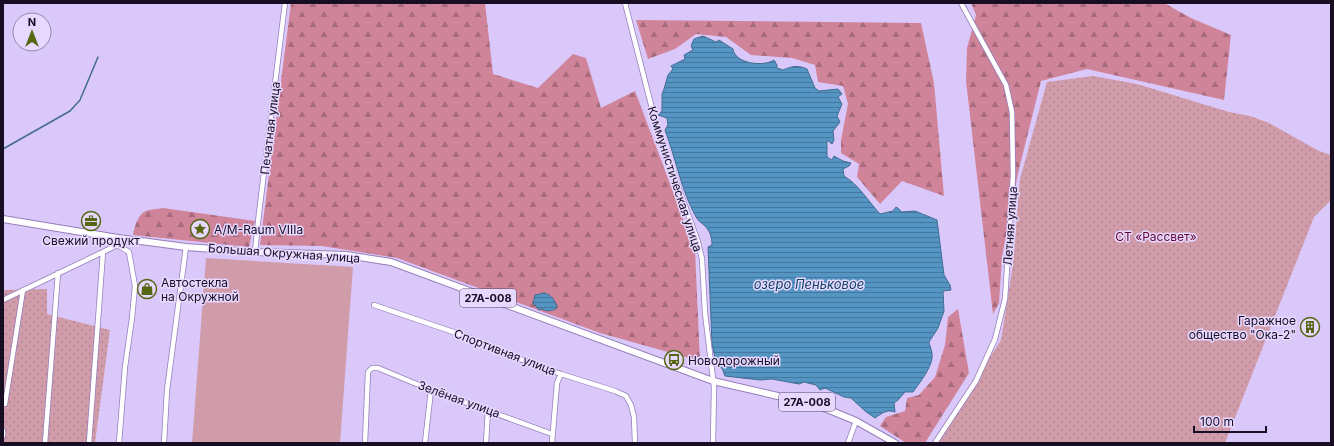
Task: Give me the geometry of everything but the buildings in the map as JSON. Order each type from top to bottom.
[{"type":"main road","name":"Большая Окружная улица","points":[[3,219],[118,238],[186,247],[255,252],[346,255],[391,262],[713,381],[817,405],[856,421],[895,443]]},
{"type":"street","name":"Печатная улица","points":[[255,252],[285,3]]},
{"type":"street","name":"Коммунистическая улица","points":[[625,3],[657,128],[698,242],[702,259],[705,313],[713,381],[713,443]]},
{"type":"street","name":"Летняя улица","points":[[935,443],[976,382],[995,339],[1005,299],[1013,176],[1012,112],[1006,85],[961,3]]},
{"type":"street","points":[[117,245],[118,238]]},
{"type":"street","points":[[3,300],[117,245]]},
{"type":"street","points":[[117,245],[129,252],[135,286],[125,367],[119,443]]},
{"type":"street","points":[[164,443],[167,390],[186,247]]},
{"type":"street","points":[[89,443],[104,252]]},
{"type":"street","points":[[45,443],[58,273]]},
{"type":"street","points":[[5,404],[23,290]]},
{"type":"street","name":"Спортивная улица","points":[[374,305],[465,336],[495,350],[626,396],[631,405],[634,417],[635,443]]},
{"type":"street","name":"Зелёная улица","points":[[365,443],[368,372],[372,368],[378,368],[431,390],[552,434]]},
{"type":"street","points":[[552,443],[557,384],[561,374]]},
{"type":"street","points":[[425,443],[431,390]]},
{"type":"street","points":[[486,443],[488,410]]},
{"type":"street","points":[[848,443],[856,421]]},
{"type":"street","points":[[3,431],[3,436]]},
{"type":"green space","points":[[291,3],[485,3],[493,74],[538,88],[573,54],[586,58],[601,108],[635,91],[695,250],[700,361],[600,333],[397,258],[322,246],[260,245]]},
{"type":"green space","points":[[971,3],[1164,3],[1191,18],[1231,35],[1224,100],[1087,69],[1041,81],[1018,173],[1002,257],[999,303],[993,314],[966,81],[967,48],[976,15]]},
{"type":"green space","points":[[636,20],[921,23],[934,83],[944,196],[902,181],[880,204],[857,177],[859,164],[841,153],[841,140],[848,104],[843,86],[818,82],[815,65],[792,58],[751,55],[726,37],[696,34],[675,49],[648,59]]},
{"type":"green space","name":"СТ «Рассвет»","points":[[1093,76],[1137,84],[1229,112],[1250,116],[1269,123],[1319,151],[1331,155],[1331,200],[1314,217],[1225,443],[935,443],[1001,340],[1013,264],[1020,179],[1047,82]]},
{"type":"green space","points":[[163,208],[255,221],[249,247],[133,235],[137,222],[144,212]]},
{"type":"green space","points":[[206,258],[353,267],[340,443],[192,443]]},
{"type":"green space","points":[[3,289],[47,289],[47,314],[110,330],[95,443],[3,443]]},
{"type":"green space","points":[[958,309],[969,373],[925,443],[906,443],[880,426],[886,417],[905,411],[907,398],[919,395],[935,377],[945,345],[948,317]]},
{"type":"water","name":"озеро Пеньковое","points":[[703,36],[716,42],[719,40],[733,49],[739,58],[750,63],[757,64],[774,60],[777,68],[783,70],[795,66],[807,69],[815,88],[819,91],[838,89],[842,94],[838,97],[842,104],[837,116],[840,122],[833,131],[834,140],[832,144],[827,140],[827,157],[832,160],[834,156],[851,163],[843,169],[844,176],[859,189],[880,214],[893,211],[896,207],[901,212],[915,211],[937,220],[944,275],[950,285],[951,290],[943,291],[944,311],[938,328],[929,342],[932,352],[931,362],[924,376],[913,392],[905,392],[894,403],[895,412],[887,411],[875,418],[851,398],[844,397],[825,388],[820,390],[816,385],[804,382],[799,384],[772,379],[760,380],[725,376],[722,368],[717,367],[712,344],[708,247],[712,245],[711,237],[707,228],[697,218],[686,196],[665,130],[668,125],[667,118],[658,115],[662,111],[662,94],[668,75],[673,69],[671,66],[685,59],[684,55],[693,50],[691,46],[694,39]]},
{"type":"water","points":[[544,293],[553,298],[557,308],[550,311],[542,309],[539,310],[533,303],[535,295]]},
{"type":"waterway","points":[[3,149],[70,111],[80,100],[98,57]]},
{"type":"place","name":"Свежий продукт","points":[[91,221]]},
{"type":"place","name":"A/M-Raum VIIIa","points":[[200,229]]},
{"type":"place","name":"Автостекла на Окружной","points":[[147,289]]},
{"type":"place","name":"Гаражное общество \"Ока-2\"","points":[[1310,327]]},
{"type":"place","name":"Новодорожный","points":[[674,360]]}]
